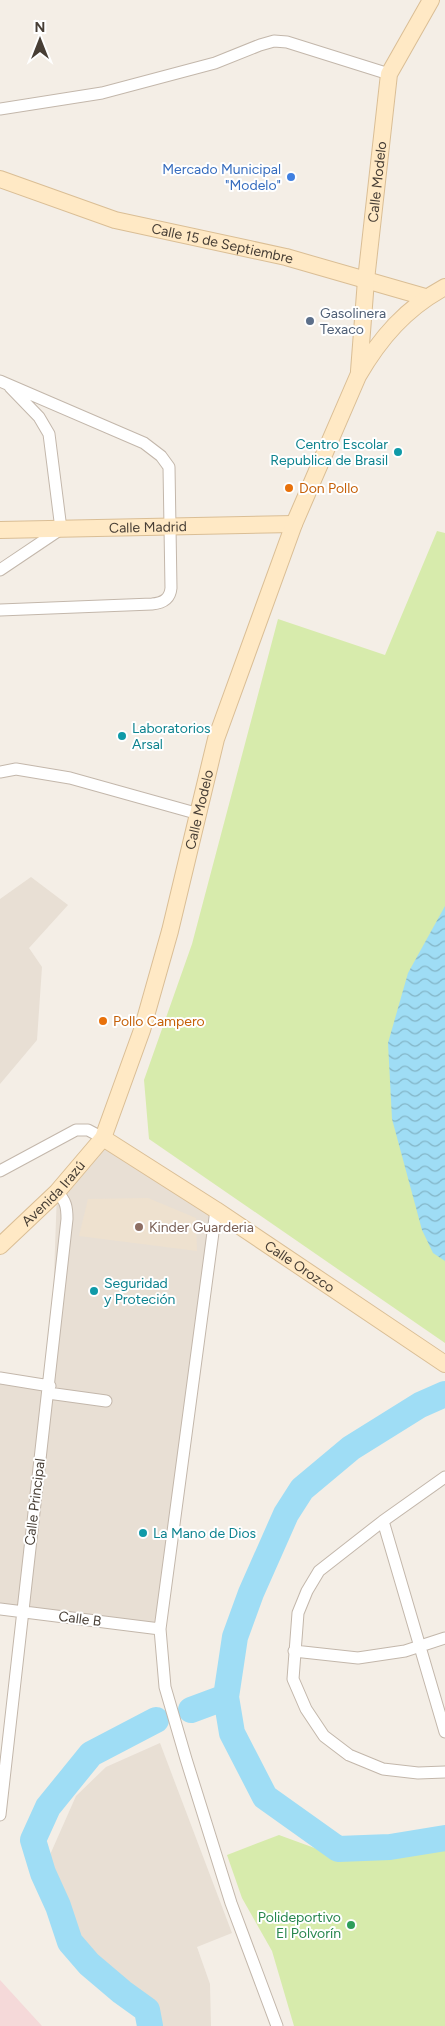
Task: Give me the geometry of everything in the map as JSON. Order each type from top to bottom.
[{"type":"street","name":"Calle Modelo","points":[[358,376],[366,280],[389,74],[432,0]]},
{"type":"street","points":[[0,109],[102,93],[215,63],[274,41],[288,42],[389,74]]},
{"type":"street","name":"Calle 15 de Septiembre","points":[[0,179],[115,220],[286,257],[425,298]]},
{"type":"street","points":[[425,298],[445,287]]},
{"type":"street","name":"Calle Modelo","points":[[103,1138],[142,1030],[170,931],[216,739],[294,524],[358,376],[371,354],[387,333],[405,314],[425,298]]},
{"type":"street","points":[[0,610],[160,603],[170,595],[169,467],[161,456],[144,443],[3,382]]},
{"type":"street","points":[[0,570],[61,529],[49,434],[39,417],[3,382]]},
{"type":"street","name":"Calle Madrid","points":[[0,530],[294,524]]},
{"type":"street","points":[[0,772],[16,769],[70,778],[199,814]]},
{"type":"street","points":[[0,1171],[76,1130],[88,1130],[103,1138]]},
{"type":"street","name":"Avenida Irazú","points":[[0,1246],[57,1192],[103,1138]]},
{"type":"street","name":"Calle Orozco","points":[[103,1138],[216,1210],[440,1360]]},
{"type":"street","name":"Calle Principal","points":[[0,1815],[67,1219],[67,1206],[57,1192]]},
{"type":"street","points":[[216,1210],[160,1629],[165,1687],[186,1759],[231,1903],[277,2026]]},
{"type":"street","points":[[0,1378],[106,1402]]},
{"type":"street","points":[[445,1477],[383,1521],[319,1571],[306,1591],[298,1613],[293,1679],[306,1710],[324,1736],[349,1755],[383,1769],[418,1773],[445,1772]]},
{"type":"street","points":[[383,1521],[445,1732]]},
{"type":"street","name":"Calle B","points":[[0,1609],[160,1629]]},
{"type":"street","points":[[294,1651],[358,1658],[405,1651],[445,1638]]},
{"type":"shaded area","points":[[31,877],[68,905],[29,948],[42,967],[37,1040],[0,1084],[0,899]]},
{"type":"shaded area","points":[[103,1138],[216,1210],[160,1629],[0,1604],[0,1378],[50,1386],[57,1192]]},
{"type":"shaded area","name":"Kinder Guarderia","points":[[148,1198],[196,1218],[197,1251],[79,1236],[88,1199]]},
{"type":"shaded area","points":[[160,1743],[232,1933],[197,1947],[210,1984],[211,2026],[159,2026],[159,2012],[84,1947],[49,1857],[76,1796],[106,1767]]},
{"type":"shaded area","points":[[0,1980],[42,2026],[0,2026]]},
{"type":"green space","points":[[437,531],[445,533],[445,1343],[149,1139],[144,1080],[192,944],[278,619],[385,655]]},
{"type":"green space","name":"Polideportivo El Polvorín","points":[[279,1835],[331,1854],[407,1852],[445,1845],[445,2026],[294,2026],[272,1951],[242,1898],[227,1855]]},
{"type":"water","points":[[445,906],[445,1261],[433,1253],[422,1230],[392,1119],[388,1043],[408,973]]},
{"type":"waterway","points":[[445,1394],[420,1405],[351,1448],[302,1489],[286,1514],[251,1593],[235,1637],[226,1697],[232,1733],[265,1797],[338,1849],[390,1847],[445,1838]]},
{"type":"waterway","points":[[191,1710],[226,1697]]},
{"type":"waterway","points":[[150,2026],[147,2010],[89,1964],[70,1942],[58,1906],[43,1873],[33,1840],[48,1807],[91,1754],[156,1720]]},
{"type":"place","name":"Mercado Municipal \"Modelo\"","points":[[291,177]]},
{"type":"place","name":"Gasolinera Texaco","points":[[310,321]]},
{"type":"place","name":"Centro Escolar Republica de Brasil","points":[[398,452]]},
{"type":"place","name":"Don Pollo","points":[[289,488]]},
{"type":"place","name":"Laboratorios Arsal","points":[[122,736]]},
{"type":"place","name":"Pollo Campero","points":[[103,1021]]},
{"type":"place","name":"Kinder Guarderia","points":[[139,1227]]},
{"type":"place","name":"Seguridad y Proteción","points":[[94,1291]]},
{"type":"place","name":"La Mano de Dios","points":[[143,1533]]},
{"type":"place","name":"Polideportivo El Polvorín","points":[[351,1925]]}]
